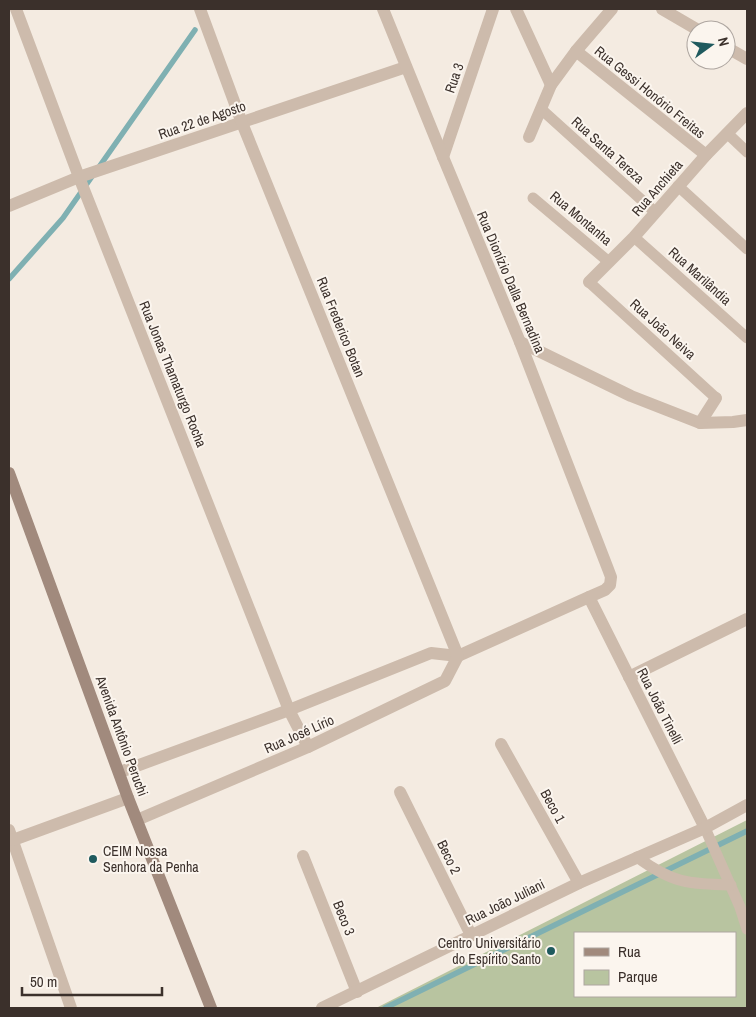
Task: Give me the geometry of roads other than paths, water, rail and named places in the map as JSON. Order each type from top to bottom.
[{"type":"main road","name":"Avenida Antônio Peruchi","points":[[9,473],[128,798],[211,1008]]},
{"type":"street","name":"Rua Jonas Thamaturgo Rocha","points":[[16,9],[79,177],[289,710],[308,747]]},
{"type":"street","name":"Rua Frederico Botan","points":[[200,9],[242,123],[458,656]]},
{"type":"street","name":"Rua Dionízio Dalla Bernadina","points":[[383,9],[442,157],[520,342],[611,576],[610,585],[605,590],[589,597]]},
{"type":"street","name":"Rua 3","points":[[442,157],[493,9]]},
{"type":"street","points":[[516,9],[551,86]]},
{"type":"street","points":[[529,137],[551,86],[576,51],[612,9]]},
{"type":"street","points":[[662,9],[686,23]]},
{"type":"street","name":"Rua Gessi Honório Freitas","points":[[576,51],[706,155]]},
{"type":"street","points":[[736,53],[747,59]]},
{"type":"street","name":"Rua 22 de Agosto","points":[[9,206],[79,177],[406,67]]},
{"type":"street","name":"Rua Anchieta","points":[[590,282],[634,237],[706,155],[747,113]]},
{"type":"street","points":[[520,342],[631,396],[700,423],[747,420]]},
{"type":"street","points":[[700,423],[716,398]]},
{"type":"street","points":[[458,656],[589,597]]},
{"type":"street","name":"Rua João Tinelli","points":[[589,597],[705,828]]},
{"type":"street","points":[[629,678],[747,618]]},
{"type":"street","name":"Rua José Lírio","points":[[120,772],[289,710],[431,653],[458,656],[445,681],[308,747],[137,820]]},
{"type":"street","name":"Beco 1","points":[[501,744],[579,882]]},
{"type":"street","name":"Beco 2","points":[[400,792],[471,935]]},
{"type":"street","points":[[71,1008],[11,835],[128,798]]},
{"type":"street","name":"Rua João Juliani","points":[[322,1008],[579,882],[705,828],[747,805]]},
{"type":"street","name":"Beco 3","points":[[303,856],[357,992]]},
{"type":"lane","name":"Rua Santa Tereza","points":[[541,109],[655,212]]},
{"type":"lane","points":[[728,134],[747,152]]},
{"type":"lane","points":[[678,186],[747,249]]},
{"type":"lane","name":"Rua Montanha","points":[[533,198],[609,262]]},
{"type":"lane","name":"Rua Marilândia","points":[[634,237],[747,338]]},
{"type":"lane","name":"Rua João Neiva","points":[[590,282],[716,398]]},
{"type":"lane","points":[[705,828],[740,907],[747,929]]},
{"type":"lane","points":[[637,857],[656,871],[678,880],[701,884],[730,885]]},
{"type":"waterway","points":[[99,167],[195,30]]},
{"type":"waterway","points":[[9,279],[63,218],[93,175]]},
{"type":"waterway","points":[[385,1008],[747,831]]},
{"type":"place","name":"CEIM Nossa Senhora da Penha","points":[[93,859]]},
{"type":"place","name":"Centro Universitário do Espírito Santo","points":[[551,951]]}]
